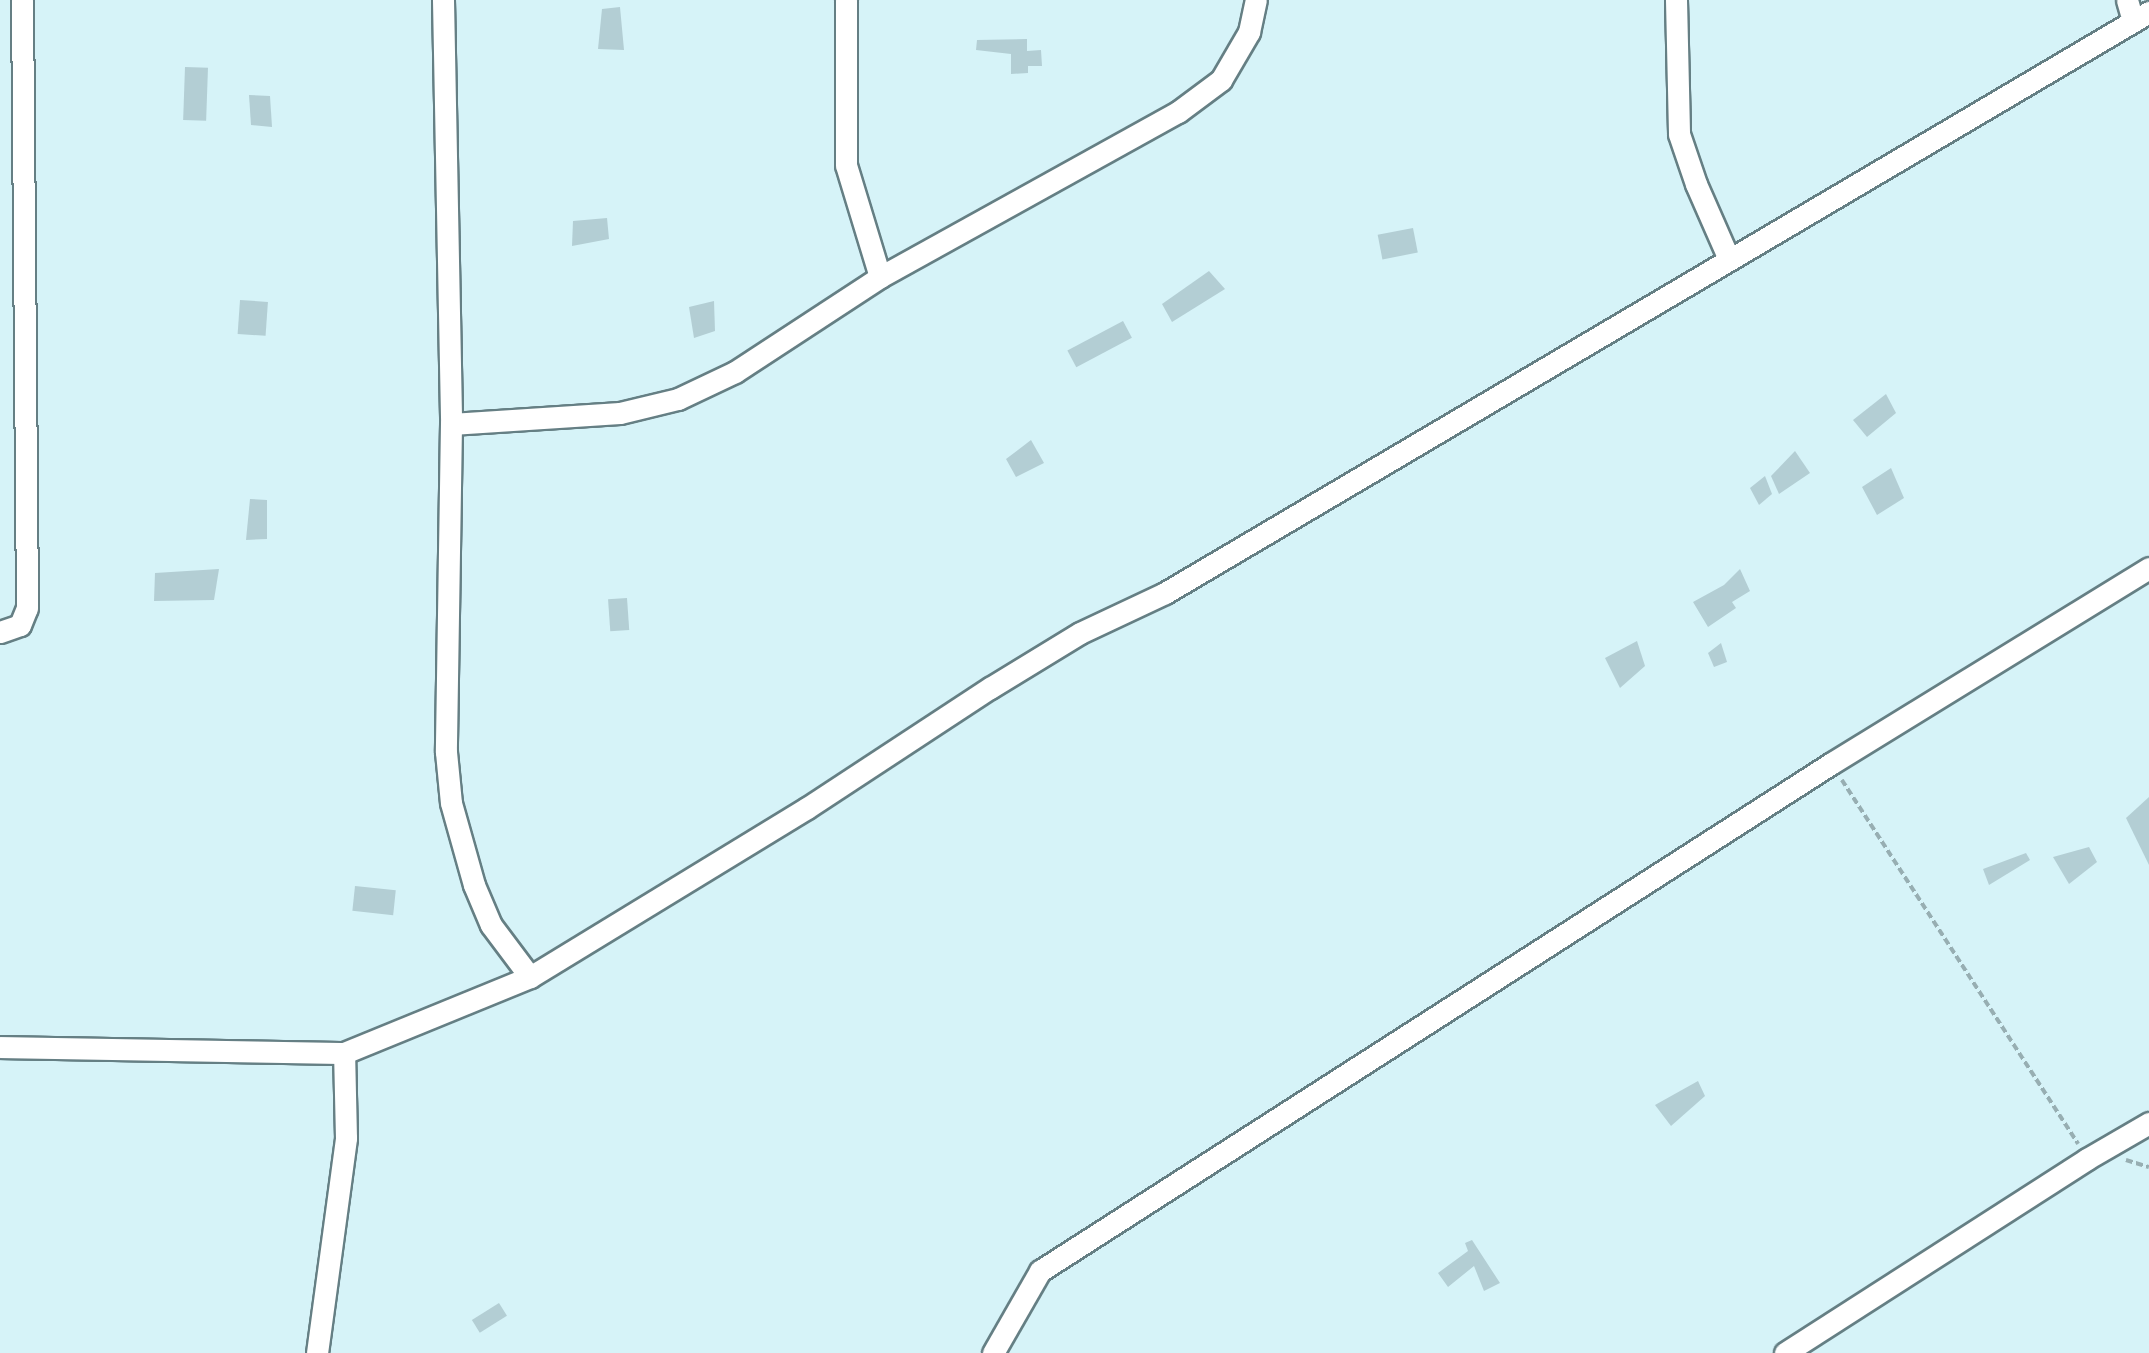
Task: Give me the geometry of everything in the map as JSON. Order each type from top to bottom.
[{"type":"street","points":[[0,632],[12,631],[20,625],[27,608],[22,0]]},
{"type":"street","points":[[443,0],[451,424],[444,707],[452,803],[474,885],[491,925],[530,977]]},
{"type":"street","points":[[846,0],[846,165],[880,277]]},
{"type":"street","points":[[451,424],[620,413],[678,399],[735,372],[880,277],[1178,113],[1221,80],[1249,32],[1256,0]]},
{"type":"street","points":[[1676,0],[1679,134],[1688,165],[1728,257]]},
{"type":"street","points":[[0,1047],[344,1053],[530,977],[807,808],[990,688],[1080,633],[1165,593],[1728,257],[2141,17],[2127,0]]},
{"type":"street","points":[[993,1353],[1041,1271],[1832,763],[2149,568]]},
{"type":"street","points":[[317,1353],[346,1138],[344,1053]]},
{"type":"street","points":[[1785,1353],[2087,1158],[2149,1123]]},
{"type":"path","points":[[1832,763],[2087,1158],[2128,1160],[2149,1167]]},
{"type":"building","points":[[620,7],[624,50],[598,49],[602,9]]},
{"type":"building","points":[[1027,39],[1027,51],[1041,50],[1042,66],[1028,66],[1028,73],[1011,74],[1011,54],[976,50],[977,40]]},
{"type":"building","points":[[185,67],[208,68],[206,121],[183,120]]},
{"type":"building","points":[[249,95],[270,96],[272,127],[251,125]]},
{"type":"building","points":[[607,218],[609,239],[572,246],[573,221]]},
{"type":"building","points":[[1413,228],[1418,253],[1382,259],[1378,235]]},
{"type":"building","points":[[1209,271],[1225,289],[1172,322],[1162,304]]},
{"type":"building","points":[[240,300],[268,302],[266,336],[238,334]]},
{"type":"building","points":[[714,301],[715,331],[694,338],[689,307]]},
{"type":"building","points":[[1123,321],[1132,338],[1076,367],[1067,351]]},
{"type":"building","points":[[1886,394],[1896,413],[1867,437],[1853,420]]},
{"type":"building","points":[[1031,440],[1044,463],[1016,477],[1006,459]]},
{"type":"building","points":[[1795,451],[1810,473],[1779,494],[1771,476]]},
{"type":"building","points":[[1891,468],[1904,498],[1877,515],[1862,487]]},
{"type":"building","points":[[1765,476],[1772,494],[1759,505],[1750,488]]},
{"type":"building","points":[[250,499],[267,500],[267,539],[246,540]]},
{"type":"building","points":[[219,569],[214,600],[154,601],[155,573]]},
{"type":"building","points":[[1740,569],[1750,591],[1732,602],[1736,608],[1708,627],[1693,602],[1724,585]]},
{"type":"building","points":[[627,598],[629,630],[610,631],[608,599]]},
{"type":"building","points":[[1637,641],[1645,666],[1620,688],[1605,658]]},
{"type":"building","points":[[1721,643],[1727,662],[1714,667],[1708,653]]},
{"type":"building","points":[[2149,797],[2149,865],[2126,818]]},
{"type":"building","points":[[2089,847],[2097,862],[2069,884],[2053,857]]},
{"type":"building","points":[[2026,853],[2030,860],[1989,885],[1983,869]]},
{"type":"building","points":[[355,886],[396,890],[393,915],[352,911]]},
{"type":"building","points":[[1698,1081],[1705,1096],[1671,1126],[1655,1105]]},
{"type":"building","points":[[1472,1240],[1500,1283],[1484,1291],[1474,1266],[1448,1287],[1438,1273],[1468,1251],[1465,1243]]},
{"type":"building","points":[[499,1303],[507,1316],[480,1333],[472,1320]]}]
